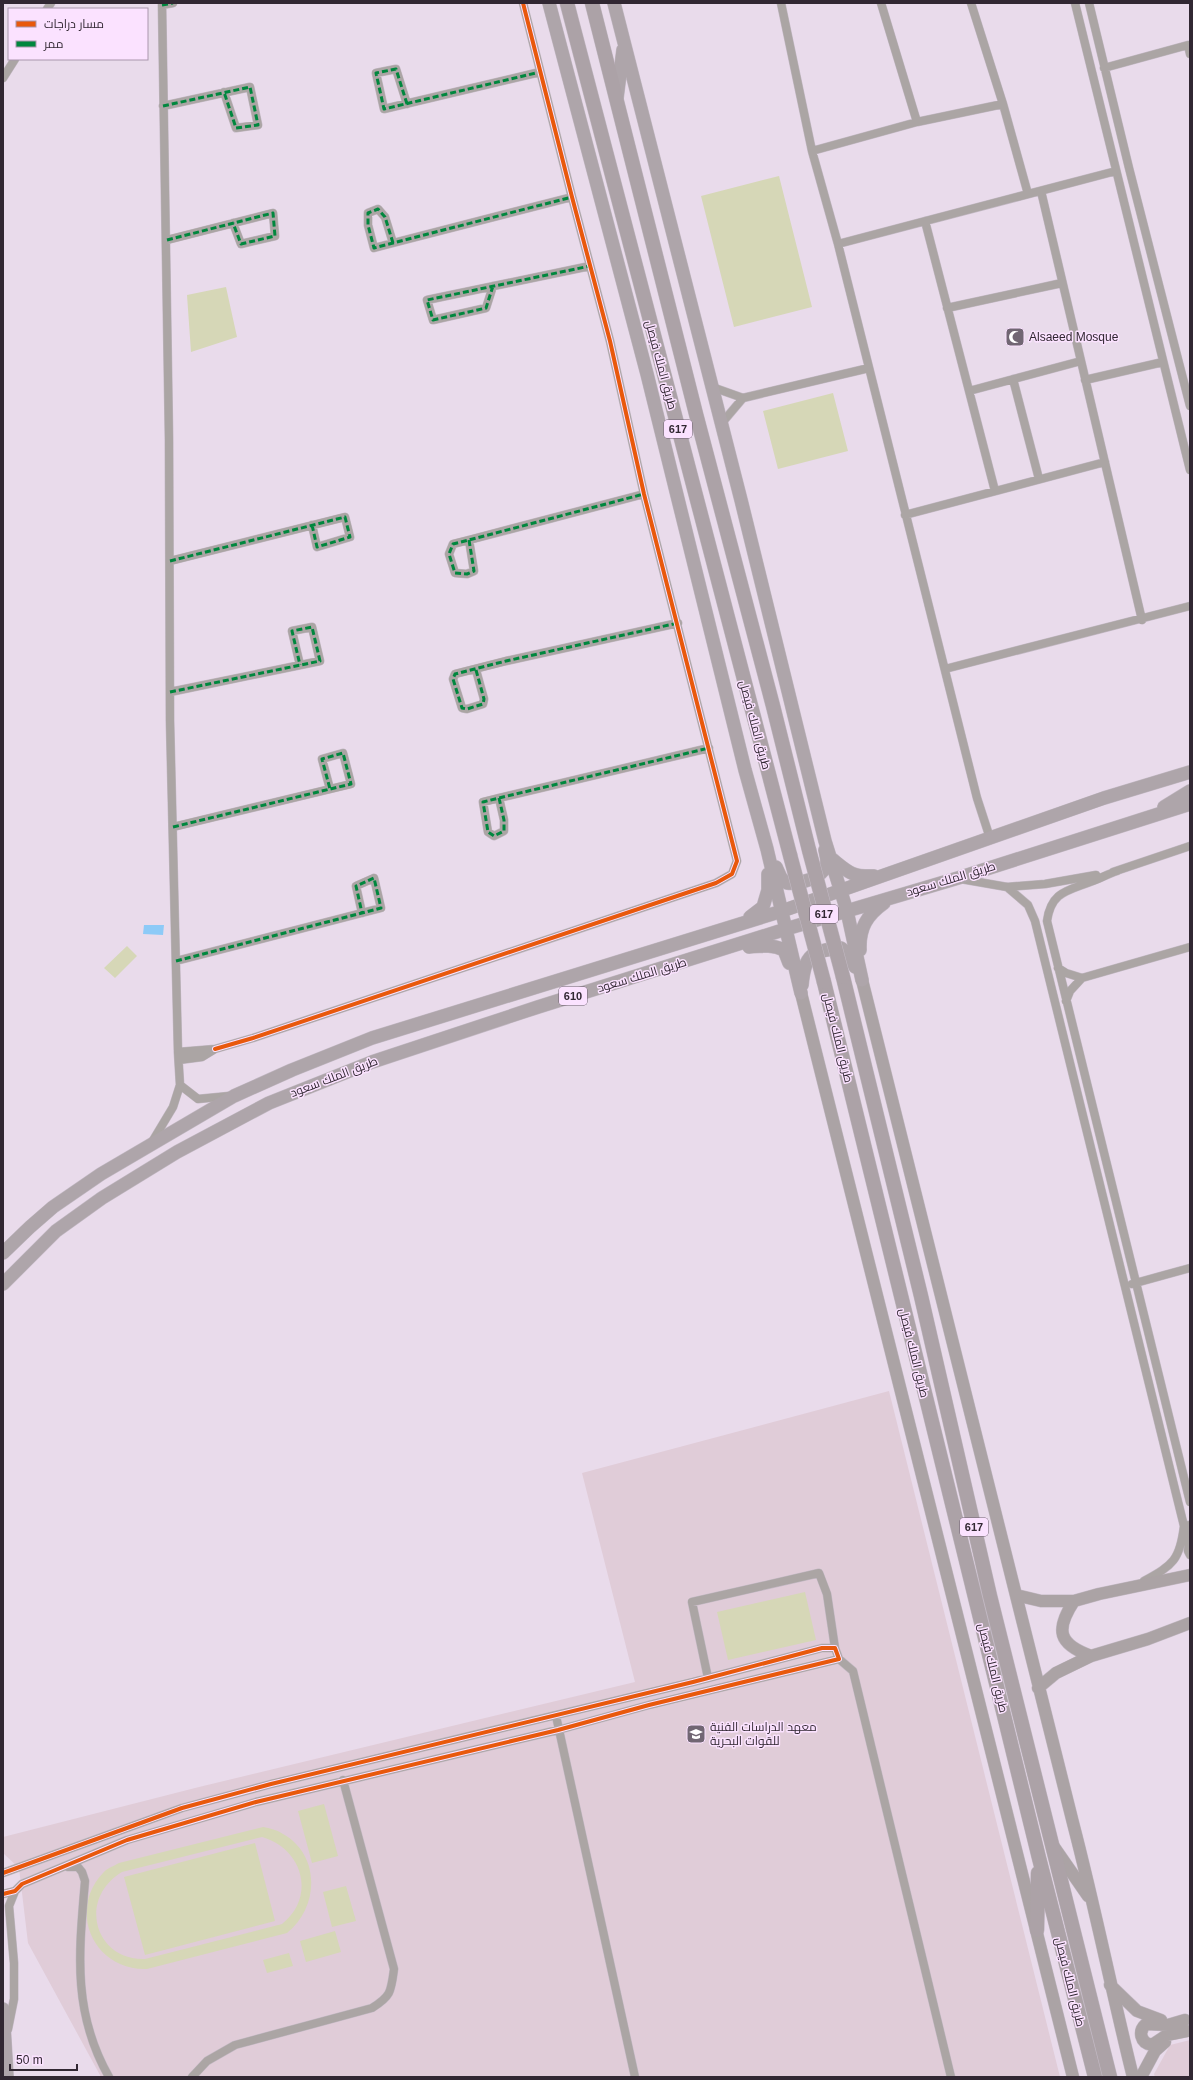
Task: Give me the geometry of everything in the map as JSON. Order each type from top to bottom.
[{"type":"highway","name":"طريق الملك فيصل","points":[[568,3],[596,117],[824,982],[1039,1858],[1095,2077]]},
{"type":"highway","name":"طريق الملك فيصل","points":[[592,3],[696,414],[774,706],[809,850],[843,977],[914,1265],[990,1596],[1110,2077]]},
{"type":"highway","points":[[1038,1930],[1039,1858]]},
{"type":"main road","points":[[549,3],[619,264],[745,770],[767,849],[801,993],[1038,1930],[1073,2077]]},
{"type":"main road","points":[[614,3],[712,387],[825,841],[832,859],[847,910],[862,980],[961,1383],[1016,1595],[1092,1902],[1110,1985],[1133,2077]]},
{"type":"main road","points":[[557,32],[587,80]]},
{"type":"main road","points":[[617,102],[624,42]]},
{"type":"main road","points":[[596,117],[608,215],[619,264]]},
{"type":"main road","name":"طريق الملك سعود","points":[[3,1254],[30,1227],[53,1208],[101,1174],[152,1142],[234,1096],[292,1070],[372,1038],[782,911],[1104,798],[1190,772]]},
{"type":"main road","points":[[1120,826],[1172,803],[1190,791]]},
{"type":"main road","name":"طريق الملك سعود","points":[[3,1284],[56,1231],[102,1198],[177,1152],[268,1103],[372,1062],[545,1005],[847,910],[958,878],[1190,804]]},
{"type":"main road","points":[[767,849],[781,878],[787,883],[794,884],[820,875],[827,865],[825,841]]},
{"type":"main road","points":[[716,932],[757,913],[763,907],[768,890],[767,849]]},
{"type":"main road","points":[[832,859],[856,876],[890,874]]},
{"type":"main road","points":[[862,980],[860,947],[861,932],[871,913],[894,896]]},
{"type":"main road","points":[[719,951],[766,945],[784,950],[801,993]]},
{"type":"main road","points":[[801,993],[805,962],[811,956],[824,950],[841,948],[848,954],[862,980]]},
{"type":"main road","points":[[1016,1595],[1042,1601],[1074,1601],[1099,1594],[1190,1575]]},
{"type":"main road","points":[[1074,1601],[1062,1623],[1063,1638],[1068,1646],[1091,1656]]},
{"type":"main road","points":[[1038,1688],[1056,1673],[1091,1656],[1107,1653],[1187,1626]]},
{"type":"main road","points":[[1051,1844],[1092,1902]]},
{"type":"main road","points":[[1110,1985],[1130,2006],[1145,2015],[1188,2025]]},
{"type":"main road","points":[[3,2009],[7,2077]]},
{"type":"main road","points":[[1141,2077],[1154,2051],[1188,2025]]},
{"type":"street","points":[[152,1142],[173,1107],[180,1085],[178,1056],[170,692],[167,240],[162,4],[173,3]]},
{"type":"street","points":[[178,1056],[215,1049],[253,1038],[716,883],[732,874],[737,861],[678,622],[644,494],[610,341],[523,3]]},
{"type":"street","points":[[781,3],[812,151],[838,244],[977,798],[990,838]]},
{"type":"street","points":[[881,3],[917,122]]},
{"type":"street","points":[[971,3],[1003,104],[1028,194]]},
{"type":"street","points":[[1075,3],[1190,470]]},
{"type":"street","points":[[1089,3],[1104,68],[1187,381],[1190,406]]},
{"type":"street","points":[[1104,68],[1189,45],[1190,54]]},
{"type":"street","points":[[3,78],[14,60]]},
{"type":"street","points":[[407,104],[396,69],[376,73],[384,109],[407,104],[540,72]]},
{"type":"street","points":[[163,106],[224,92],[250,87],[258,125],[236,128],[224,92]]},
{"type":"street","points":[[812,151],[917,122],[1003,104]]},
{"type":"street","points":[[838,244],[1116,171]]},
{"type":"street","points":[[1041,191],[1142,620]]},
{"type":"street","points":[[394,243],[385,217],[378,209],[368,213],[368,225],[374,248],[394,243],[572,197]]},
{"type":"street","points":[[167,240],[233,223],[273,213],[275,236],[241,244],[233,223]]},
{"type":"street","points":[[924,221],[995,491]]},
{"type":"street","points":[[493,286],[486,308],[433,320],[427,300],[493,286],[590,266]]},
{"type":"street","points":[[947,308],[1062,282]]},
{"type":"street","points":[[969,391],[1081,361]]},
{"type":"street","points":[[1085,380],[1163,362]]},
{"type":"street","points":[[712,387],[743,398],[869,368]]},
{"type":"street","points":[[1013,379],[1039,479]]},
{"type":"street","points":[[721,424],[743,398]]},
{"type":"street","points":[[905,515],[1105,462]]},
{"type":"street","points":[[469,540],[644,494]]},
{"type":"street","points":[[170,561],[312,525],[345,517],[350,537],[317,547],[312,525]]},
{"type":"street","points":[[945,669],[1142,620],[1190,606]]},
{"type":"street","points":[[476,670],[484,699],[483,704],[468,709],[462,708],[453,679],[455,674],[678,622]]},
{"type":"street","points":[[170,692],[320,661],[312,626],[292,631],[300,665]]},
{"type":"street","points":[[499,798],[709,748]]},
{"type":"street","points":[[173,827],[351,784],[343,753],[322,759],[330,789]]},
{"type":"street","points":[[1190,846],[1069,889],[1057,896],[1053,901],[1047,921],[1136,1283],[1187,1474],[1190,1502]]},
{"type":"street","points":[[958,878],[1007,887],[1052,883],[1117,871]]},
{"type":"street","points":[[1007,887],[1028,905],[1035,921],[1172,1479],[1187,1525],[1189,1541],[1188,1551],[1190,1555]]},
{"type":"street","points":[[176,961],[362,913]]},
{"type":"street","points":[[1058,968],[1066,974],[1082,978],[1190,947]]},
{"type":"street","points":[[1066,1001],[1070,991],[1082,978]]},
{"type":"street","points":[[180,1085],[198,1099],[234,1096]]},
{"type":"street","points":[[1125,1286],[1190,1268]]},
{"type":"street","points":[[1172,1479],[1187,1474]]},
{"type":"street","points":[[1132,1588],[1163,1571],[1173,1561],[1182,1543],[1187,1525]]},
{"type":"street","points":[[708,1678],[692,1602],[819,1573],[827,1594],[838,1659],[853,1672],[951,2077]]},
{"type":"street","points":[[3,1873],[182,1808],[271,1784],[556,1716],[822,1648],[835,1648]]},
{"type":"street","points":[[5,2044],[14,1999],[14,1963],[9,1906],[15,1891],[22,1884],[127,1840],[256,1802],[343,1780],[558,1730],[838,1659]]},
{"type":"street","points":[[556,1716],[635,2077]]},
{"type":"street","points":[[192,2077],[207,2061],[235,2045],[372,2008],[386,1999],[392,1984],[394,1969],[343,1780]]},
{"type":"street","points":[[65,1866],[78,1867],[82,1872],[85,1881],[79,1954],[81,1988],[85,2020],[102,2064],[109,2077]]},
{"type":"street","points":[[3,1894],[15,1891]]},
{"type":"shaded area","name":"معهد الدراسات الفنية للقوات البحرية","points":[[889,1391],[1060,2077],[101,2077],[28,1943],[19,1868],[3,1853],[3,1837],[199,1787],[635,1682],[582,1473]]},
{"type":"shaded area","points":[[1190,2040],[1190,2077],[1155,2077],[1154,2074],[1170,2045]]},
{"type":"green space","points":[[779,176],[812,307],[734,327],[701,196]]},
{"type":"green space","points":[[226,287],[237,337],[191,352],[187,295]]},
{"type":"green space","points":[[833,393],[848,451],[778,469],[763,411]]},
{"type":"green space","points":[[127,946],[137,956],[115,978],[104,968]]},
{"type":"green space","points":[[805,1592],[816,1640],[728,1660],[717,1612]]},
{"type":"green space","points":[[324,1804],[338,1856],[312,1863],[298,1811]]},
{"type":"green space","points":[[266,1827],[283,1834],[295,1843],[304,1855],[309,1868],[311,1882],[310,1896],[305,1910],[298,1922],[287,1933],[147,1969],[128,1967],[113,1960],[100,1950],[92,1936],[87,1921],[87,1904],[92,1888],[105,1871],[119,1863]],"holes":[[[262,1837],[276,1843],[287,1851],[295,1862],[300,1874],[302,1887],[299,1900],[293,1913],[282,1924],[145,1959],[128,1957],[114,1950],[104,1939],[98,1926],[96,1912],[100,1897],[108,1884],[122,1872]]]},
{"type":"green space","points":[[255,1843],[275,1921],[145,1955],[124,1877]]},
{"type":"green space","points":[[346,1886],[356,1921],[332,1927],[323,1892]]},
{"type":"green space","points":[[335,1931],[341,1952],[306,1962],[300,1941]]},
{"type":"green space","points":[[289,1953],[293,1966],[267,1973],[263,1960]]},
{"type":"water","points":[[144,925],[164,925],[163,935],[143,934]]},
{"type":"marked path","points":[[162,5],[173,3]]},
{"type":"marked path","points":[[407,104],[396,69],[376,73],[384,109],[540,72]]},
{"type":"marked path","points":[[163,106],[250,87],[258,125],[236,128],[224,92]]},
{"type":"marked path","points":[[393,243],[385,217],[378,209],[368,213],[368,225],[374,248],[572,197]]},
{"type":"marked path","points":[[167,240],[273,213],[275,236],[241,244],[233,223]]},
{"type":"marked path","points":[[493,286],[486,308],[433,320],[427,300],[590,266]]},
{"type":"marked path","points":[[469,540],[474,571],[467,574],[455,573],[449,554],[453,544],[644,494]]},
{"type":"marked path","points":[[170,561],[345,517],[350,537],[317,547],[312,525]]},
{"type":"marked path","points":[[476,670],[484,699],[483,704],[467,709],[462,708],[453,679],[455,674],[506,661],[678,623]]},
{"type":"marked path","points":[[170,692],[320,661],[312,627],[292,631],[300,665]]},
{"type":"marked path","points":[[499,798],[504,820],[504,831],[494,836],[488,832],[483,802],[499,798],[709,748]]},
{"type":"marked path","points":[[173,827],[351,784],[343,753],[322,759],[330,789]]},
{"type":"marked path","points":[[176,961],[381,908],[374,878],[356,886],[362,913]]},
{"type":"cycle path","points":[[215,1049],[253,1038],[716,883],[732,874],[737,861],[644,494],[610,341],[523,3]]},
{"type":"cycle path","points":[[3,1873],[182,1808],[271,1784],[693,1682],[822,1648],[835,1648],[839,1659],[649,1705],[558,1730],[256,1802],[127,1840],[22,1884],[15,1891],[3,1894]]},
{"type":"place","name":"Alsaeed Mosque","points":[[1015,337]]},
{"type":"place","name":"معهد الدراسات الفنية للقوات البحرية","points":[[696,1734]]}]
